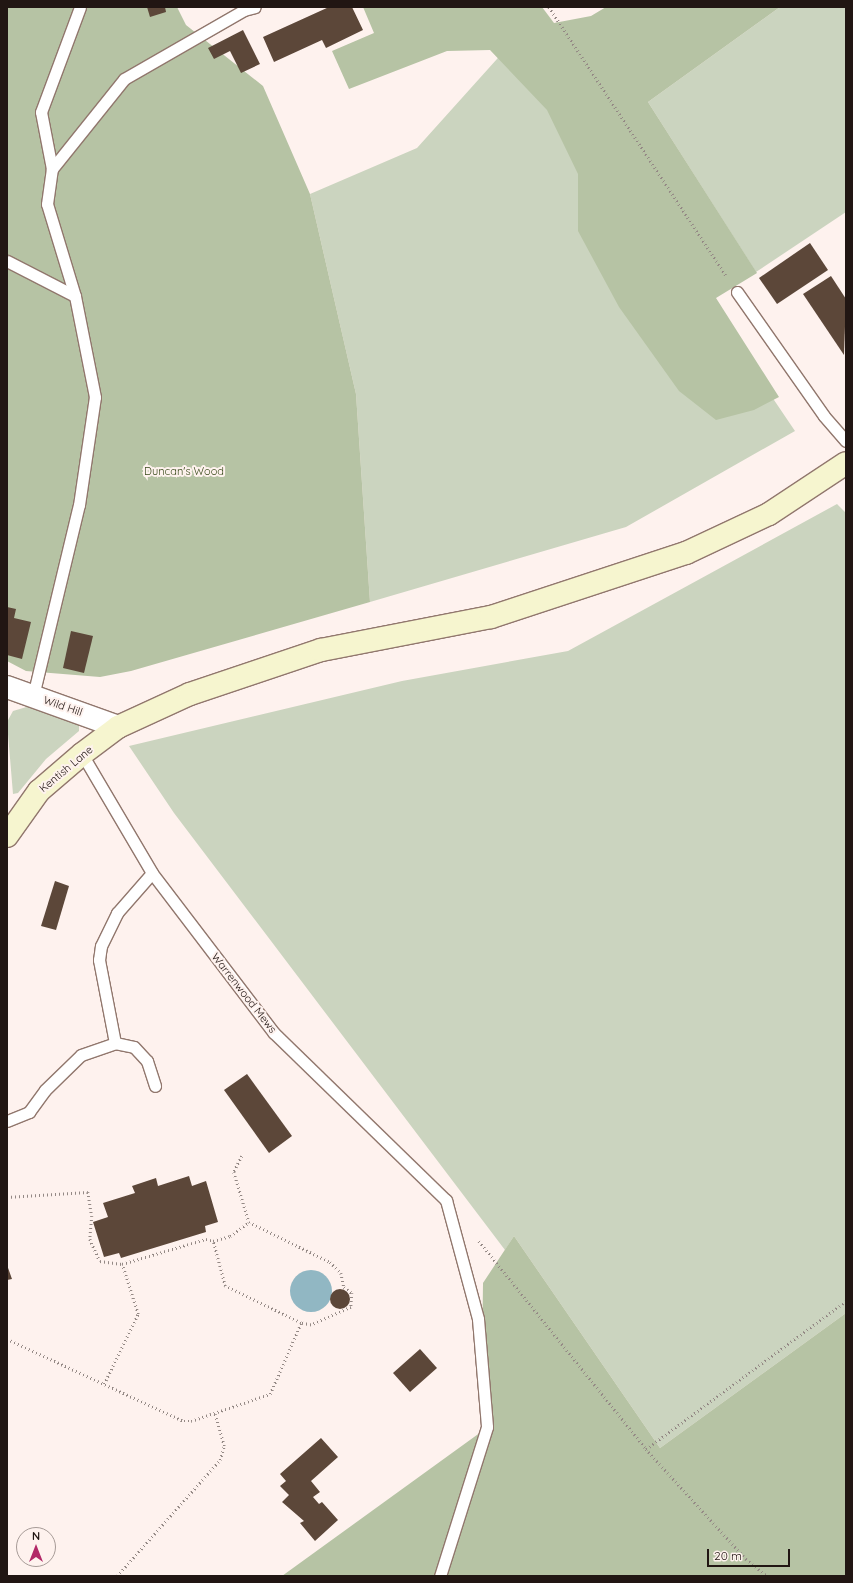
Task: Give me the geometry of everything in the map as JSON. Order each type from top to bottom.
[{"type":"main road","name":"Kentish Lane","points":[[7,836],[39,791],[82,754],[118,727],[190,694],[321,650],[491,617],[686,553],[769,514],[846,463]]},
{"type":"street","name":"Wild Hill","points":[[7,687],[118,727]]},
{"type":"lane","points":[[33,696],[79,505],[95,397],[75,296],[47,204],[52,169],[41,112],[80,7]]},
{"type":"lane","points":[[52,169],[124,80],[244,10],[255,7]]},
{"type":"lane","points":[[7,261],[75,296]]},
{"type":"lane","points":[[737,292],[824,416],[846,441]]},
{"type":"lane","name":"Warrenwood Mews","points":[[82,754],[152,874],[274,1033],[446,1200],[478,1319],[487,1427],[440,1576]]},
{"type":"lane","points":[[115,1043],[99,960],[100,946],[117,913],[152,874]]},
{"type":"lane","points":[[7,1121],[29,1112],[45,1090],[81,1055],[115,1043],[134,1047],[147,1061],[155,1086]]},
{"type":"path","points":[[548,7],[724,274]]},
{"type":"path","points":[[213,1241],[225,1286],[301,1323],[322,1322],[338,1311],[345,1311],[353,1301],[352,1293],[344,1287],[341,1274],[330,1262],[249,1222],[234,1172],[242,1156]]},
{"type":"path","points":[[7,1197],[88,1192],[92,1216],[90,1239],[100,1261],[122,1264],[206,1239],[213,1241],[230,1236],[249,1222]]},
{"type":"path","points":[[476,1238],[646,1449],[746,1559],[766,1576]]},
{"type":"path","points":[[104,1384],[138,1314],[122,1264]]},
{"type":"path","points":[[646,1449],[846,1301]]},
{"type":"path","points":[[7,1339],[184,1421],[215,1414],[270,1394],[301,1323]]},
{"type":"path","points":[[117,1576],[220,1460],[224,1446],[215,1414]]},
{"type":"green space","name":"Duncan's Wood","points":[[7,7],[177,7],[186,25],[263,86],[310,194],[356,394],[370,602],[131,671],[100,677],[26,671],[7,661]]},
{"type":"green space","points":[[363,7],[542,7],[554,23],[591,16],[606,7],[780,7],[648,102],[757,273],[716,298],[779,397],[754,410],[716,420],[679,391],[619,307],[578,231],[578,174],[547,110],[490,50],[447,51],[349,89],[332,51],[374,33]]},
{"type":"green space","points":[[780,7],[846,7],[846,212],[756,272],[648,102]]},
{"type":"green space","points":[[523,30],[795,431],[626,527],[370,602],[356,394],[310,194],[417,148]]},
{"type":"green space","points":[[837,504],[846,513],[846,1313],[660,1448],[514,1236],[505,1250],[174,813],[129,746],[402,681],[568,651]]},
{"type":"green space","points":[[30,706],[79,724],[79,731],[46,759],[18,793],[13,794],[7,722],[13,711]]},
{"type":"green space","points":[[514,1236],[660,1448],[846,1313],[846,1576],[282,1576],[481,1432],[483,1283]]},
{"type":"water","points":[[307,1270],[315,1270],[323,1273],[329,1279],[332,1291],[329,1303],[323,1309],[315,1312],[307,1312],[299,1309],[293,1303],[290,1295],[290,1287],[293,1279],[299,1273]]},
{"type":"building","points":[[147,7],[165,7],[166,12],[150,17]]},
{"type":"building","points":[[329,7],[352,7],[363,30],[326,48],[322,40],[274,62],[263,37]]},
{"type":"building","points":[[243,30],[260,64],[241,73],[230,51],[214,59],[208,48]]},
{"type":"building","points":[[810,243],[828,270],[777,304],[759,278]]},
{"type":"building","points":[[831,276],[846,299],[844,355],[803,294]]},
{"type":"building","points":[[7,607],[16,609],[14,618],[31,622],[22,659],[7,655]]},
{"type":"building","points":[[71,631],[93,636],[84,673],[63,668]]},
{"type":"building","points":[[55,881],[69,886],[56,930],[41,926]]},
{"type":"building","points":[[247,1074],[292,1136],[269,1153],[224,1090]]},
{"type":"building","points":[[189,1176],[192,1186],[206,1181],[218,1222],[205,1226],[206,1232],[121,1258],[119,1253],[104,1257],[93,1222],[108,1217],[103,1203],[135,1193],[132,1186],[156,1178],[158,1186]]},
{"type":"building","points":[[7,1265],[12,1279],[7,1280]]},
{"type":"building","points":[[336,1289],[344,1289],[350,1295],[350,1303],[344,1309],[336,1309],[330,1303],[330,1295]]},
{"type":"building","points":[[420,1349],[437,1368],[410,1392],[393,1373]]},
{"type":"building","points":[[321,1438],[338,1457],[311,1481],[320,1492],[313,1497],[319,1504],[322,1502],[338,1520],[315,1541],[300,1523],[304,1521],[282,1502],[289,1495],[280,1486],[286,1481],[280,1474]]}]
